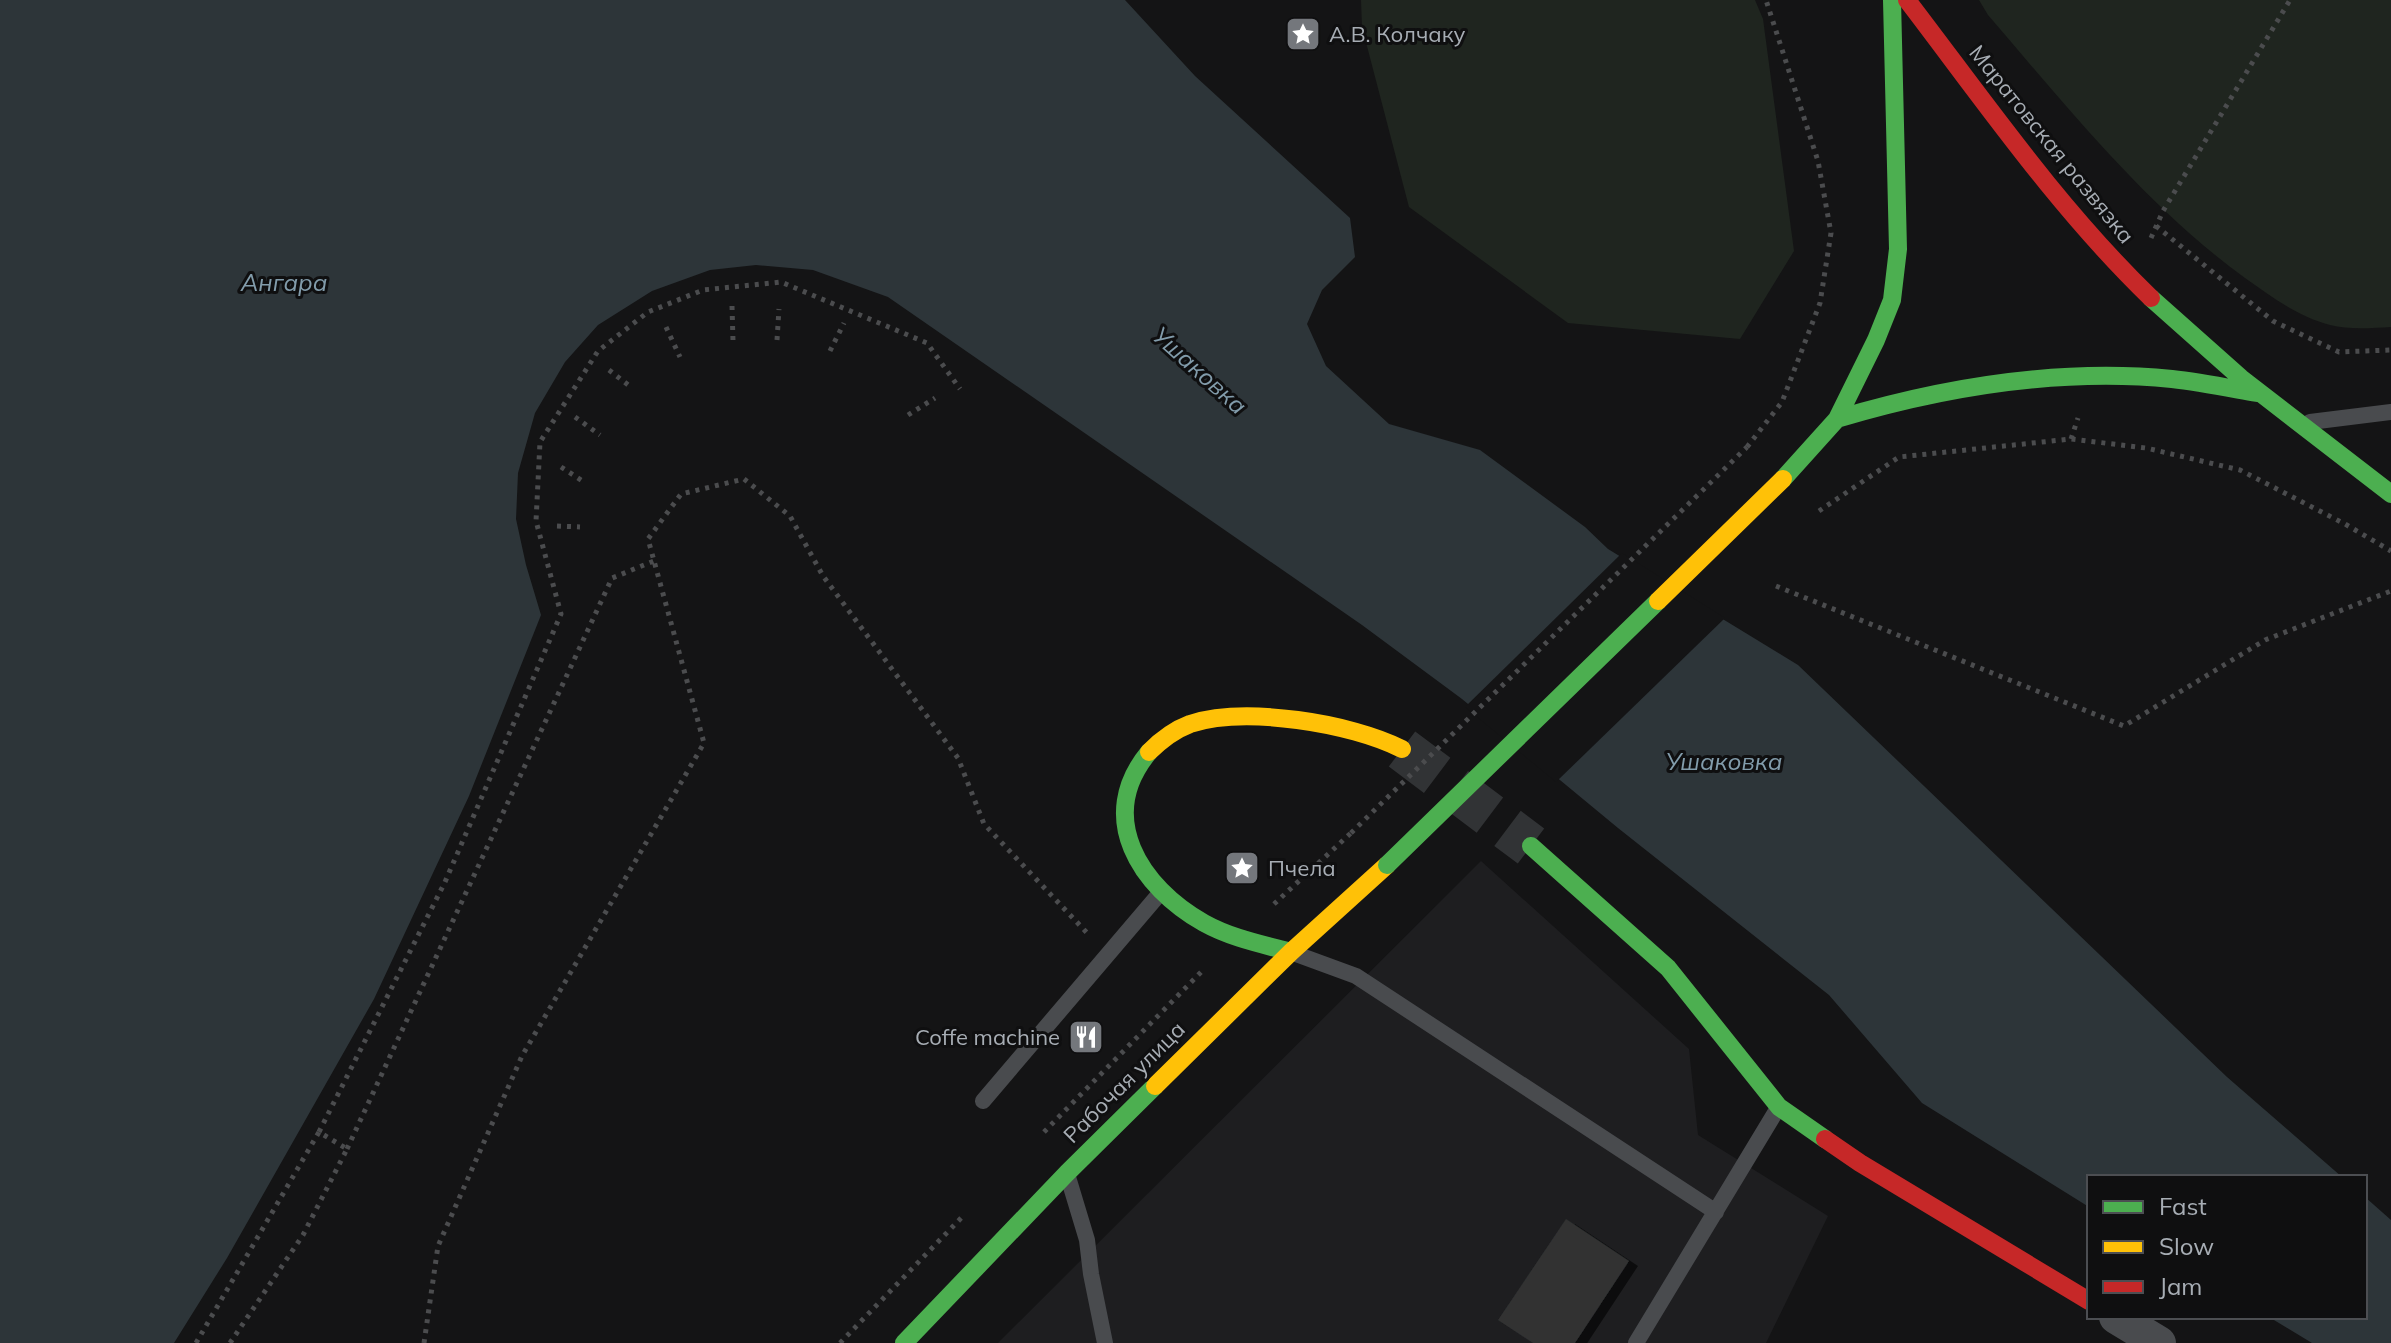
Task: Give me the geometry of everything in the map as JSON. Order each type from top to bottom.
[{"type":"main road","points":[[1837,419],[1884,320],[1892,300],[1896,273],[1898,183],[1892,0]]},
{"type":"main road","name":"Маратовская развязка","points":[[1907,0],[2065,204],[2133,280],[2257,393],[2391,494]]},
{"type":"main road","points":[[1837,419],[1878,405],[2029,379],[2163,378],[2257,393]]},
{"type":"main road","name":"Рабочая улица","points":[[904,1343],[1067,1173],[1291,952],[1387,865],[1783,479],[1837,419]]},
{"type":"main road","points":[[1291,952],[1238,938],[1202,922],[1162,891],[1136,859],[1128,839],[1125,813],[1128,788],[1139,762],[1156,742],[1179,728],[1230,718],[1308,721],[1385,739],[1402,749]]},
{"type":"main road","points":[[1531,846],[1668,968],[1779,1107],[1860,1163],[2087,1300]]},
{"type":"street","points":[[2119,1319],[2159,1343]]},
{"type":"lane","points":[[2300,424],[2391,412]]},
{"type":"lane","points":[[983,1101],[1162,891]]},
{"type":"lane","points":[[1291,952],[1356,976],[1716,1212]]},
{"type":"lane","points":[[1636,1343],[1779,1107]]},
{"type":"lane","points":[[1067,1173],[1087,1240],[1105,1343]]},
{"type":"path","points":[[1036,1141],[1188,983],[1351,833],[1747,447],[1782,402],[1820,303],[1831,233],[1818,161],[1766,0]]},
{"type":"path","points":[[2133,280],[2163,211],[2290,0]]},
{"type":"path","points":[[2156,226],[2273,321],[2339,352],[2391,350]]},
{"type":"path","points":[[196,1343],[319,1132],[445,882],[561,614],[536,521],[540,442],[598,351],[648,312],[703,290],[781,282],[927,343],[960,389]]},
{"type":"path","points":[[732,306],[733,341]]},
{"type":"path","points":[[777,340],[779,309]]},
{"type":"path","points":[[830,351],[844,323]]},
{"type":"path","points":[[666,327],[680,357]]},
{"type":"path","points":[[609,370],[632,388]]},
{"type":"path","points":[[2071,439],[2091,377]]},
{"type":"path","points":[[908,415],[935,398]]},
{"type":"path","points":[[575,417],[600,435]]},
{"type":"path","points":[[1819,511],[1899,457],[2071,439],[2146,448],[2240,470],[2391,551]]},
{"type":"path","points":[[561,467],[584,482]]},
{"type":"path","points":[[424,1343],[438,1246],[522,1056],[704,743],[648,539],[681,494],[744,479],[790,516],[823,576],[958,758],[984,824],[1108,954]]},
{"type":"path","points":[[557,526],[580,527]]},
{"type":"path","points":[[230,1343],[303,1235],[347,1149],[612,578],[654,561]]},
{"type":"path","points":[[1776,586],[2124,726],[2265,640],[2391,591]]},
{"type":"path","points":[[319,1132],[347,1149]]},
{"type":"path","points":[[840,1343],[970,1208]]},
{"type":"shaded area","points":[[1361,0],[1755,0],[1763,19],[1794,251],[1740,339],[1568,323],[1409,207],[1362,27]]},
{"type":"shaded area","points":[[1979,0],[2391,0],[2391,327],[2345,328],[2307,317],[2265,292],[2209,250],[2109,154],[1988,15]]},
{"type":"shaded area","points":[[1481,861],[1689,1049],[1698,1135],[1828,1216],[1766,1343],[998,1343]]},
{"type":"water","name":"Ангара","points":[[0,0],[1125,0],[1195,76],[1350,218],[1355,257],[1322,290],[1307,324],[1326,366],[1389,424],[1480,450],[1585,527],[1608,549],[1798,665],[2227,1077],[2340,1175],[2087,1175],[2087,1206],[1922,1103],[1829,995],[1618,828],[1462,699],[1362,625],[888,297],[813,270],[756,265],[710,270],[652,291],[598,325],[565,362],[535,413],[518,473],[516,519],[541,615],[469,796],[374,999],[227,1258],[174,1343],[0,1343]]},
{"type":"water","points":[[2367,1199],[2391,1220],[2391,1343],[2312,1343],[2272,1319],[2367,1319]]},
{"type":"pier","points":[[1622,553],[1725,618],[1556,782],[1465,707]]},
{"type":"building","points":[[1566,1219],[1629,1261],[1575,1343],[1533,1343],[1498,1320]]},
{"type":"tunnel","points":[[1402,749],[1531,846]]},
{"type":"traffic: fast","points":[[1783,479],[1837,419],[1892,300],[1898,249],[1892,0]]},
{"type":"traffic: fast","points":[[2151,298],[2241,378],[2391,494]]},
{"type":"traffic: fast","points":[[1837,419],[1960,389],[2045,378],[2130,376],[2204,383],[2257,393]]},
{"type":"traffic: fast","points":[[1387,865],[1658,601]]},
{"type":"traffic: fast","points":[[1149,752],[1133,777],[1126,801],[1126,825],[1132,848],[1144,870],[1181,908],[1204,923],[1235,937],[1291,952]]},
{"type":"traffic: fast","points":[[1531,846],[1668,968],[1779,1107],[1825,1139]]},
{"type":"traffic: fast","points":[[904,1343],[1155,1086]]},
{"type":"traffic: slow","points":[[1658,601],[1783,479]]},
{"type":"traffic: slow","points":[[1149,752],[1168,736],[1190,724],[1239,717],[1268,717],[1327,725],[1402,749]]},
{"type":"traffic: slow","points":[[1155,1086],[1291,952],[1387,865]]},
{"type":"traffic: jam","points":[[1907,0],[2053,191],[2151,298]]},
{"type":"traffic: jam","points":[[1825,1139],[2087,1300]]},
{"type":"place","name":"А.В. Колчаку","points":[[1303,34]]},
{"type":"place","name":"Пчела","points":[[1242,868]]},
{"type":"place","name":"Coffe machine","points":[[1086,1037]]},
{"type":"water label","name":"Ушаковка","points":[[1200,370]]},
{"type":"water label","name":"Ушаковка","points":[[1724,761]]}]
